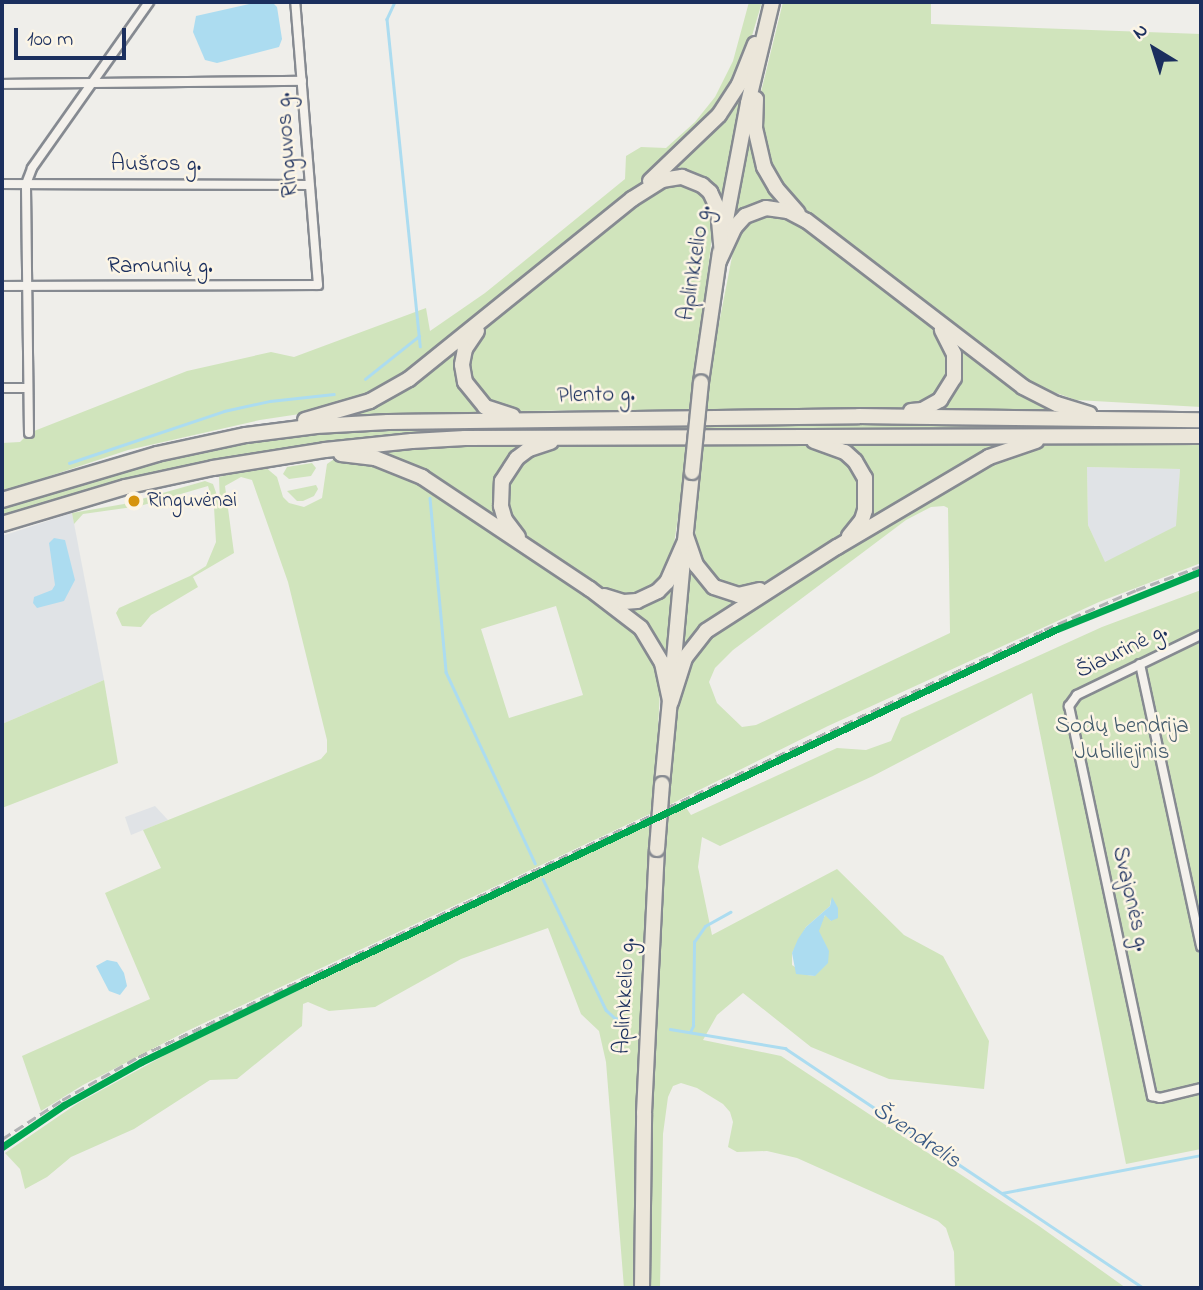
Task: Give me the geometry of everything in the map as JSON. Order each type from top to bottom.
[{"type":"highway","name":"Aplinkkelio g.","points":[[642,1288],[644,1100],[657,849],[685,539],[702,382],[720,254],[771,2]]},
{"type":"highway","points":[[246,435],[348,409],[390,391],[514,297],[632,199],[697,139],[724,108],[738,84],[771,2]]},
{"type":"highway","points":[[758,62],[755,128],[760,156],[776,188],[807,221],[935,321],[1040,396],[1105,418]]},
{"type":"highway","points":[[632,199],[662,180],[673,177],[692,180],[702,186],[715,201],[720,254]]},
{"type":"highway","points":[[720,254],[735,227],[753,211],[775,208],[807,221]]},
{"type":"highway","points":[[514,297],[471,338],[465,349],[463,373],[469,391],[485,407],[527,420]]},
{"type":"highway","points":[[859,416],[922,410],[940,400],[947,392],[956,371],[954,354],[935,321]]},
{"type":"highway","name":"Plento g.","points":[[2,500],[115,465],[246,435],[388,422],[859,416],[1201,420]]},
{"type":"highway","points":[[670,703],[685,657],[698,638],[780,583],[989,457],[1027,442],[1083,435]]},
{"type":"highway","points":[[795,436],[845,452],[856,461],[865,478],[867,497],[862,520],[837,547]]},
{"type":"highway","name":"Plento g.","points":[[2,524],[125,487],[266,459],[412,441],[564,437],[1201,436]]},
{"type":"highway","points":[[528,548],[505,520],[501,506],[502,481],[517,458],[529,449],[564,437]]},
{"type":"highway","points":[[266,459],[286,460],[337,454],[375,458],[422,477],[590,589],[649,637],[662,663],[670,703]]},
{"type":"highway","points":[[685,539],[703,576],[722,591],[746,595],[780,583]]},
{"type":"highway","points":[[590,589],[624,602],[648,598],[667,582],[685,539]]},
{"type":"street","points":[[29,433],[26,184],[32,168],[149,2]]},
{"type":"street","name":"Ringuvos g.","points":[[295,2],[318,285]]},
{"type":"street","points":[[2,84],[302,81]]},
{"type":"street","name":"Aušros g.","points":[[2,184],[309,185]]},
{"type":"street","name":"Ramunių g.","points":[[2,286],[318,285]]},
{"type":"street","points":[[2,388],[27,388]]},
{"type":"street","name":"Šiaurinė g.","points":[[1069,711],[1070,700],[1077,695],[1201,635]]},
{"type":"street","points":[[1140,664],[1201,946]]},
{"type":"street","name":"Svajonės g.","points":[[1069,711],[1152,1096],[1160,1098],[1201,1088]]},
{"type":"shaded area","points":[[1087,467],[1180,469],[1177,526],[1105,563],[1088,525]]},
{"type":"shaded area","points":[[72,513],[104,680],[2,724],[2,536]]},
{"type":"shaded area","points":[[155,806],[168,820],[131,835],[125,817]]},
{"type":"green space","points":[[749,2],[762,2],[743,66],[731,89],[698,134],[630,194],[416,369],[368,396],[313,412],[260,420],[128,450],[2,492],[2,443],[20,442],[29,433],[187,371],[271,352],[294,357],[426,308],[430,331],[485,293],[625,179],[626,156],[641,147],[666,148],[695,122],[715,97],[733,61]]},
{"type":"green space","points":[[783,2],[931,2],[931,24],[1201,34],[1201,407],[1076,400],[1031,384],[811,220],[770,173],[758,123],[761,92]]},
{"type":"green space","points":[[747,78],[722,209],[715,194],[666,172]]},
{"type":"green space","points":[[749,125],[787,207],[732,221]]},
{"type":"green space","points":[[686,181],[710,199],[713,227],[694,389],[706,390],[737,231],[761,212],[796,219],[940,334],[945,343],[950,373],[936,397],[909,408],[514,411],[489,405],[467,381],[471,343],[481,331],[645,194],[659,185]]},
{"type":"green space","points":[[955,341],[1061,411],[930,411],[942,404]]},
{"type":"green space","points":[[462,342],[458,378],[466,395],[486,413],[334,416]]},
{"type":"green space","points":[[1034,423],[1201,426],[1201,433],[944,429],[480,431],[278,451],[2,519],[2,505],[218,444],[343,429]]},
{"type":"green space","points":[[1019,440],[966,462],[864,527],[872,499],[868,476],[836,442]]},
{"type":"green space","points":[[1074,442],[1201,444],[1201,563],[1099,602],[828,726],[667,806],[679,693],[685,670],[699,642],[969,471],[1021,448]],"holes":[[[1087,467],[1180,469],[1176,526],[1105,562],[1088,525]],[[931,507],[948,508],[950,633],[756,725],[742,727],[717,703],[709,682],[715,668],[733,650],[906,520]]]},
{"type":"green space","points":[[531,443],[510,458],[504,527],[369,451]]},
{"type":"green space","points":[[812,444],[837,452],[860,474],[863,506],[848,532],[803,562],[746,591],[710,580],[695,548],[696,491],[686,465],[672,557],[661,582],[638,597],[611,595],[592,584],[528,540],[513,527],[505,510],[508,472],[543,446]]},
{"type":"green space","points":[[337,457],[406,471],[638,631],[655,653],[660,688],[654,812],[187,1031],[83,1085],[41,1111],[22,1056],[150,999],[105,893],[161,868],[143,830],[321,759],[327,752],[327,740],[288,582],[252,480],[241,477],[225,486],[234,553],[193,577],[198,587],[151,615],[141,627],[122,626],[116,613],[119,608],[206,566],[216,542],[214,507],[208,486],[140,506],[83,514],[74,524],[72,513],[124,504],[205,481],[213,484],[220,504],[219,477],[264,466],[277,477],[283,497],[289,503],[304,507],[322,498],[327,464]],"holes":[[[556,606],[583,695],[509,718],[481,629]]]},
{"type":"green space","points":[[312,463],[316,468],[311,476],[289,479],[283,474],[287,467]]},
{"type":"green space","points":[[316,485],[318,489],[314,496],[303,501],[297,501],[287,491]]},
{"type":"green space","points":[[689,558],[697,574],[747,599],[690,639],[680,654]]},
{"type":"green space","points":[[676,574],[668,664],[653,634],[620,605]]},
{"type":"green space","name":"Sodų bendrija Jubiliejinis","points":[[1201,590],[1201,1149],[1126,1164],[1032,693],[873,776],[720,846],[702,837],[698,867],[712,935],[837,869],[904,935],[943,956],[989,1041],[984,1089],[889,1079],[811,1047],[743,993],[717,1015],[703,1040],[781,1056],[1039,1226],[1126,1288],[955,1288],[954,1252],[946,1228],[938,1221],[797,1158],[767,1151],[737,1152],[728,1147],[733,1122],[730,1112],[723,1104],[697,1088],[681,1083],[673,1086],[668,1097],[663,1134],[660,1288],[646,1288],[649,1126],[666,815],[685,806],[691,815],[837,748],[866,750],[891,741],[901,718],[1102,627]],"holes":[[[831,899],[831,921],[826,914],[819,925],[815,976],[807,975],[792,965],[792,953],[806,927],[830,906]]]},
{"type":"green space","points":[[104,680],[118,763],[2,808],[2,724]]},
{"type":"green space","points":[[653,821],[639,1067],[636,1288],[624,1288],[606,1062],[599,1031],[581,1014],[548,928],[461,959],[375,1007],[329,1011],[308,1002],[303,1004],[302,1026],[237,1079],[210,1080],[134,1129],[71,1157],[47,1177],[25,1189],[20,1169],[5,1153],[78,1103],[178,1048]]},
{"type":"water","points":[[258,2],[273,3],[277,7],[282,39],[279,47],[217,63],[205,60],[193,32],[196,16]]},
{"type":"water","points":[[54,538],[65,540],[75,580],[64,601],[37,608],[33,603],[34,597],[52,590],[55,585],[49,543]]},
{"type":"water","points":[[832,897],[838,908],[838,918],[831,921],[825,915],[819,931],[829,951],[828,963],[815,976],[796,974],[792,953],[798,939],[806,927],[830,906]]},
{"type":"water","points":[[107,960],[117,962],[124,973],[127,986],[120,995],[109,991],[96,966]]},
{"type":"waterway","points":[[395,2],[387,19],[420,346]]},
{"type":"waterway","points":[[365,379],[419,336]]},
{"type":"waterway","points":[[69,463],[224,411],[270,401],[334,394]]},
{"type":"waterway","points":[[430,498],[446,672],[535,863]]},
{"type":"waterway","points":[[543,879],[606,1010],[615,1018],[623,1020]]},
{"type":"waterway","points":[[690,1032],[693,1026],[694,942],[705,926],[730,912]]},
{"type":"waterway","name":"Švendrelis","points":[[670,1029],[785,1048],[1144,1288]]},
{"type":"waterway","points":[[1002,1193],[1201,1155]]},
{"type":"railway","points":[[2,1139],[62,1100],[138,1057],[1044,630],[1136,590],[1201,566]]},
{"type":"transit line","points":[[2,1147],[64,1105],[141,1062],[300,985],[1057,629],[1201,571]]},
{"type":"place","name":"Ringuvėnai","points":[[134,501]]}]
